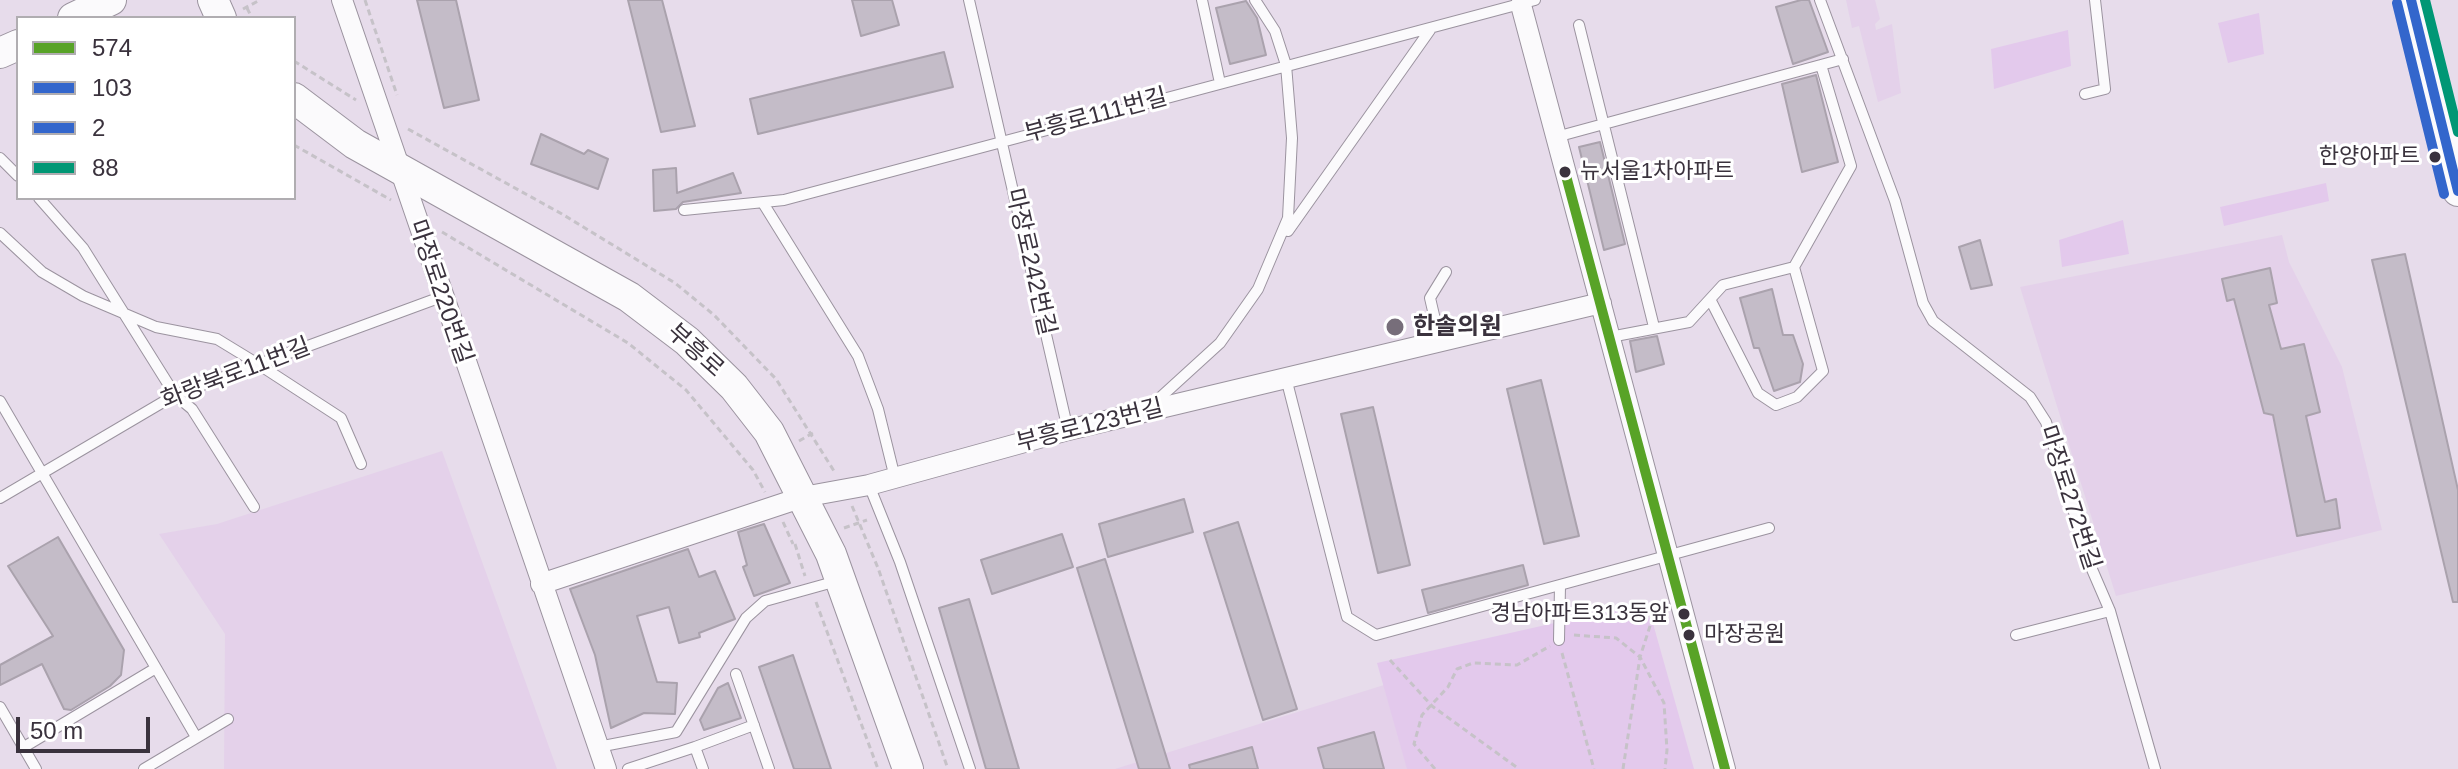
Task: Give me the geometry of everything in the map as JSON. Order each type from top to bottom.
[{"type":"main road","points":[[77,16],[111,0]]},
{"type":"main road","points":[[2411,0],[2458,191]]},
{"type":"main road","name":"부흥로","points":[[296,100],[339,132],[629,297],[687,341],[734,387],[769,432],[803,497],[840,580],[908,769]]},
{"type":"main road","points":[[296,124],[339,132]]},
{"type":"street","name":"마장로220번길","points":[[342,0],[441,297],[606,769]]},
{"type":"street","points":[[1528,3],[1556,137],[1725,769]]},
{"type":"street","name":"부흥로123번길","points":[[803,497],[869,485],[1068,430],[1601,303]]},
{"type":"street","points":[[541,584],[803,497]]},
{"type":"lane","name":"마장로242번길","points":[[969,0],[1068,430]]},
{"type":"lane","points":[[1202,0],[1220,83]]},
{"type":"lane","points":[[1255,0],[1275,31],[1286,65],[1291,184],[1283,238]]},
{"type":"lane","name":"마장로272번길","points":[[1820,0],[1895,201],[1923,303],[1933,321],[2030,397],[2039,408],[2091,567],[2110,611],[2155,769]]},
{"type":"lane","points":[[2085,94],[2105,89],[2095,0]]},
{"type":"lane","name":"부흥로111번길","points":[[684,210],[763,203],[1528,3]]},
{"type":"lane","points":[[1579,25],[1654,327]]},
{"type":"lane","points":[[1144,412],[1220,343],[1258,289],[1283,238],[1430,30]]},
{"type":"lane","points":[[1556,137],[1843,59]]},
{"type":"lane","points":[[1710,299],[1758,393],[1776,405],[1797,397],[1823,371],[1794,267],[1851,166],[1821,65]]},
{"type":"lane","points":[[0,158],[16,174]]},
{"type":"lane","points":[[41,200],[83,248],[175,395],[192,409],[254,507]]},
{"type":"lane","points":[[763,203],[858,356],[878,409],[895,478]]},
{"type":"lane","points":[[0,233],[42,272],[83,296],[156,327],[217,339],[258,364],[341,418],[361,464]]},
{"type":"lane","points":[[1610,337],[1689,322],[1723,285],[1794,267]]},
{"type":"lane","points":[[1440,341],[1430,298],[1446,272]]},
{"type":"lane","name":"화랑북로11번길","points":[[0,498],[175,395],[441,297]]},
{"type":"lane","points":[[1286,378],[1347,617],[1376,635],[1669,558],[1769,528]]},
{"type":"lane","points":[[0,401],[196,737]]},
{"type":"lane","points":[[869,485],[900,562],[970,769]]},
{"type":"lane","points":[[598,747],[676,732],[746,618],[765,601],[840,580]]},
{"type":"lane","points":[[1559,640],[1560,586]]},
{"type":"lane","points":[[2016,635],[2110,611]]},
{"type":"lane","points":[[24,747],[156,668]]},
{"type":"lane","points":[[736,674],[769,769]]},
{"type":"lane","points":[[0,707],[36,769]]},
{"type":"lane","points":[[144,769],[228,719]]},
{"type":"lane","points":[[631,769],[754,725]]},
{"type":"lane","points":[[695,747],[703,769]]},
{"type":"path","points":[[251,16],[247,8],[260,0]]},
{"type":"path","points":[[365,0],[398,100]]},
{"type":"path","points":[[296,62],[379,113],[562,214],[675,283],[714,315],[776,379],[813,433],[844,490],[878,568],[948,769]]},
{"type":"path","points":[[296,146],[628,343],[686,390],[726,440]]},
{"type":"path","points":[[1623,769],[1640,657],[1652,620]]},
{"type":"path","points":[[1435,769],[1414,744],[1422,715],[1432,706],[1457,669],[1473,663],[1517,665],[1559,640],[1579,633],[1616,638],[1640,657],[1664,703],[1665,769]]},
{"type":"path","points":[[1559,640],[1594,769]]},
{"type":"path","points":[[1390,660],[1432,706],[1519,769]]},
{"type":"shaded area","points":[[1846,0],[1875,0],[1880,19],[1875,24],[1876,30],[1892,24],[1901,93],[1878,102],[1859,26],[1852,28]]},
{"type":"shaded area","points":[[2259,13],[2264,54],[2228,63],[2218,23]]},
{"type":"shaded area","points":[[2068,30],[2071,66],[1994,89],[1991,49]]},
{"type":"shaded area","points":[[2326,183],[2329,201],[2224,226],[2220,207]]},
{"type":"shaded area","points":[[2123,220],[2129,254],[2062,267],[2059,240]]},
{"type":"shaded area","points":[[2282,235],[2289,262],[2342,367],[2382,530],[2116,596],[2020,287]]},
{"type":"shaded area","points":[[442,451],[557,769],[224,769],[225,634],[159,534],[217,524]]},
{"type":"shaded area","name":"마장공원","points":[[1630,606],[1652,620],[1694,769],[1407,769],[1377,663]]},
{"type":"shaded area","points":[[1384,685],[1408,769],[1115,769]]},
{"type":"building","points":[[417,0],[456,0],[479,100],[444,108]]},
{"type":"building","points":[[628,0],[662,0],[695,126],[661,132]]},
{"type":"building","points":[[852,0],[892,0],[899,25],[861,36]]},
{"type":"building","points":[[1809,0],[1828,52],[1793,64],[1776,7]]},
{"type":"building","points":[[1246,1],[1257,18],[1266,55],[1230,64],[1216,8]]},
{"type":"building","points":[[944,52],[953,87],[758,134],[750,99]]},
{"type":"building","points":[[1816,75],[1838,162],[1802,172],[1782,84]]},
{"type":"building","points":[[541,134],[584,154],[588,150],[608,159],[598,189],[531,164]]},
{"type":"building","points":[[1600,142],[1625,244],[1604,250],[1579,147]]},
{"type":"building","points":[[676,168],[677,193],[733,173],[741,193],[683,202],[676,209],[654,211],[653,170]]},
{"type":"building","points":[[1980,240],[1992,285],[1971,289],[1959,247]]},
{"type":"building","points":[[2405,254],[2458,490],[2458,602],[2453,602],[2372,260]]},
{"type":"building","points":[[2270,268],[2277,303],[2269,305],[2281,349],[2304,344],[2320,412],[2306,416],[2325,502],[2336,499],[2340,528],[2297,536],[2273,415],[2264,413],[2234,299],[2227,301],[2222,279]]},
{"type":"building","points":[[1772,289],[1783,335],[1793,335],[1803,364],[1800,382],[1774,391],[1759,348],[1754,348],[1740,298]]},
{"type":"building","points":[[1657,336],[1664,364],[1636,372],[1630,341]]},
{"type":"building","points":[[1541,380],[1579,536],[1544,544],[1507,389]]},
{"type":"building","points":[[1373,407],[1410,565],[1378,573],[1341,414]]},
{"type":"building","points":[[1184,499],[1193,532],[1108,557],[1099,524]]},
{"type":"building","points":[[1238,522],[1297,709],[1263,720],[1204,533]]},
{"type":"building","points":[[764,524],[790,583],[754,596],[743,567],[747,565],[738,532]]},
{"type":"building","points":[[1062,534],[1073,567],[992,594],[981,560]]},
{"type":"building","points":[[58,537],[124,650],[121,675],[110,686],[71,710],[64,709],[42,664],[0,685],[0,665],[53,636],[8,566]]},
{"type":"building","points":[[688,549],[699,577],[715,571],[735,619],[699,633],[700,637],[679,643],[669,607],[637,616],[657,682],[677,683],[675,714],[644,713],[611,728],[595,655],[570,589]]},
{"type":"building","points":[[1105,559],[1170,769],[1139,769],[1077,568]]},
{"type":"building","points":[[1523,565],[1528,585],[1428,613],[1422,590]]},
{"type":"building","points":[[969,599],[1019,769],[986,769],[939,608]]},
{"type":"building","points":[[793,655],[831,769],[794,769],[759,667]]},
{"type":"building","points":[[728,683],[741,718],[704,730],[700,720],[718,688]]},
{"type":"building","points":[[1374,732],[1384,769],[1324,769],[1318,748]]},
{"type":"building","points":[[1252,747],[1258,769],[1190,769],[1189,765]]},
{"type":"transit line","name":"103","points":[[2411,0],[2458,191]]},
{"type":"transit line","name":"88","points":[[2425,0],[2458,132]]},
{"type":"transit line","name":"2","points":[[2397,3],[2444,194]]},
{"type":"transit line","name":"574","points":[[1565,172],[1725,769]]},
{"type":"place","name":"한양아파트","points":[[2435,157]]},
{"type":"place","name":"뉴서울1차아파트","points":[[1565,172]]},
{"type":"place","name":"한솔의원","points":[[1395,327]]},
{"type":"place","name":"경남아파트313동앞","points":[[1684,614]]},
{"type":"place","name":"마장공원","points":[[1689,635]]}]
